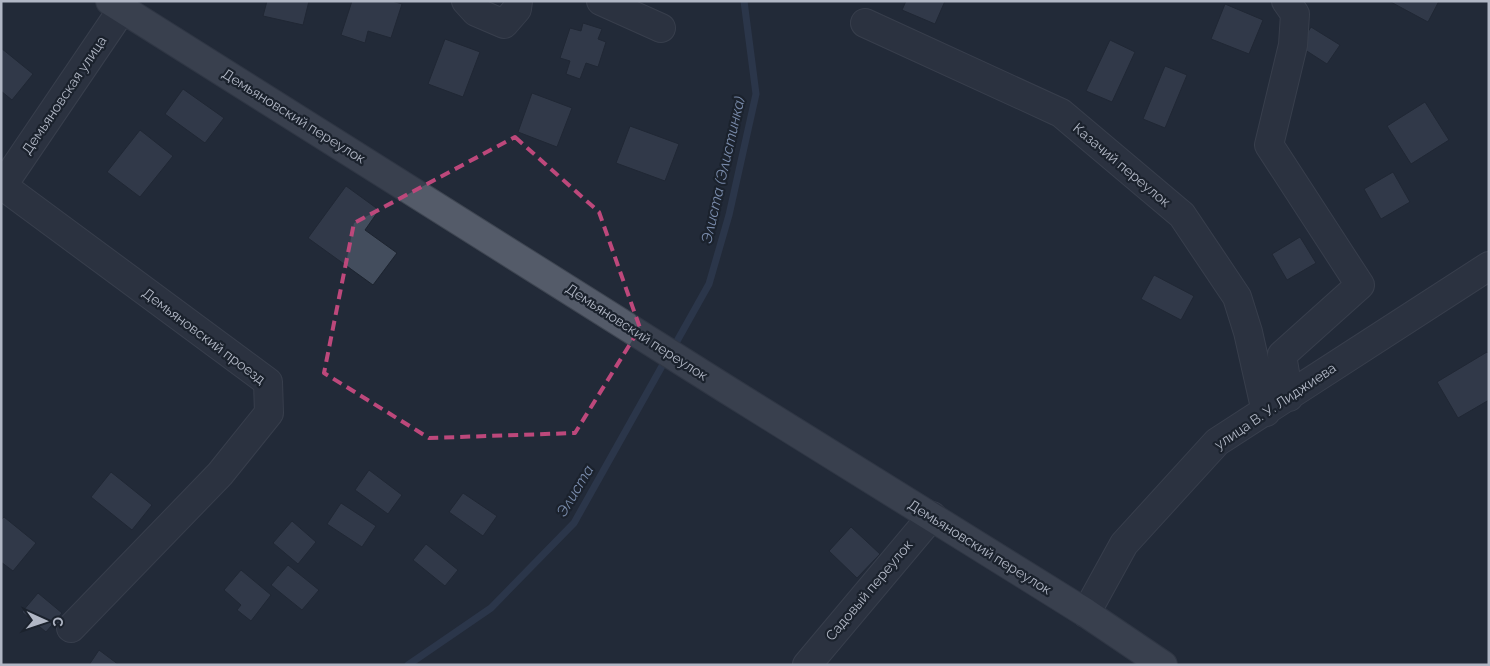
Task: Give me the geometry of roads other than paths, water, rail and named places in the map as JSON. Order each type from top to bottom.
[{"type":"main road","name":"Демьяновский переулок","points":[[119,4],[726,389],[1086,613],[1163,665]]},
{"type":"street","points":[[466,1],[476,12],[504,24],[516,9],[518,1]]},
{"type":"street","points":[[601,1],[660,28]]},
{"type":"street","points":[[1286,1],[1294,14],[1293,45],[1269,145],[1360,285],[1282,355],[1288,397]]},
{"type":"street","name":"Демьяновская улица","points":[[2,187],[119,4]]},
{"type":"street","name":"Казачий переулок","points":[[866,22],[1061,113],[1182,215],[1237,297],[1248,332],[1266,412]]},
{"type":"street","name":"Демьяновский проезд","points":[[2,187],[268,382],[269,413],[220,474],[71,628]]},
{"type":"street","name":"улица В. У. Лиджиева","points":[[1086,613],[1124,544],[1217,442],[1489,266]]},
{"type":"street","name":"Садовый переулок","points":[[807,665],[932,516]]},
{"type":"waterway","name":"Элиста (Элистинка)","points":[[672,350],[709,284],[729,215],[756,94],[744,1]]},
{"type":"waterway","name":"Элиста","points":[[408,665],[491,608],[574,523],[666,359]]}]
